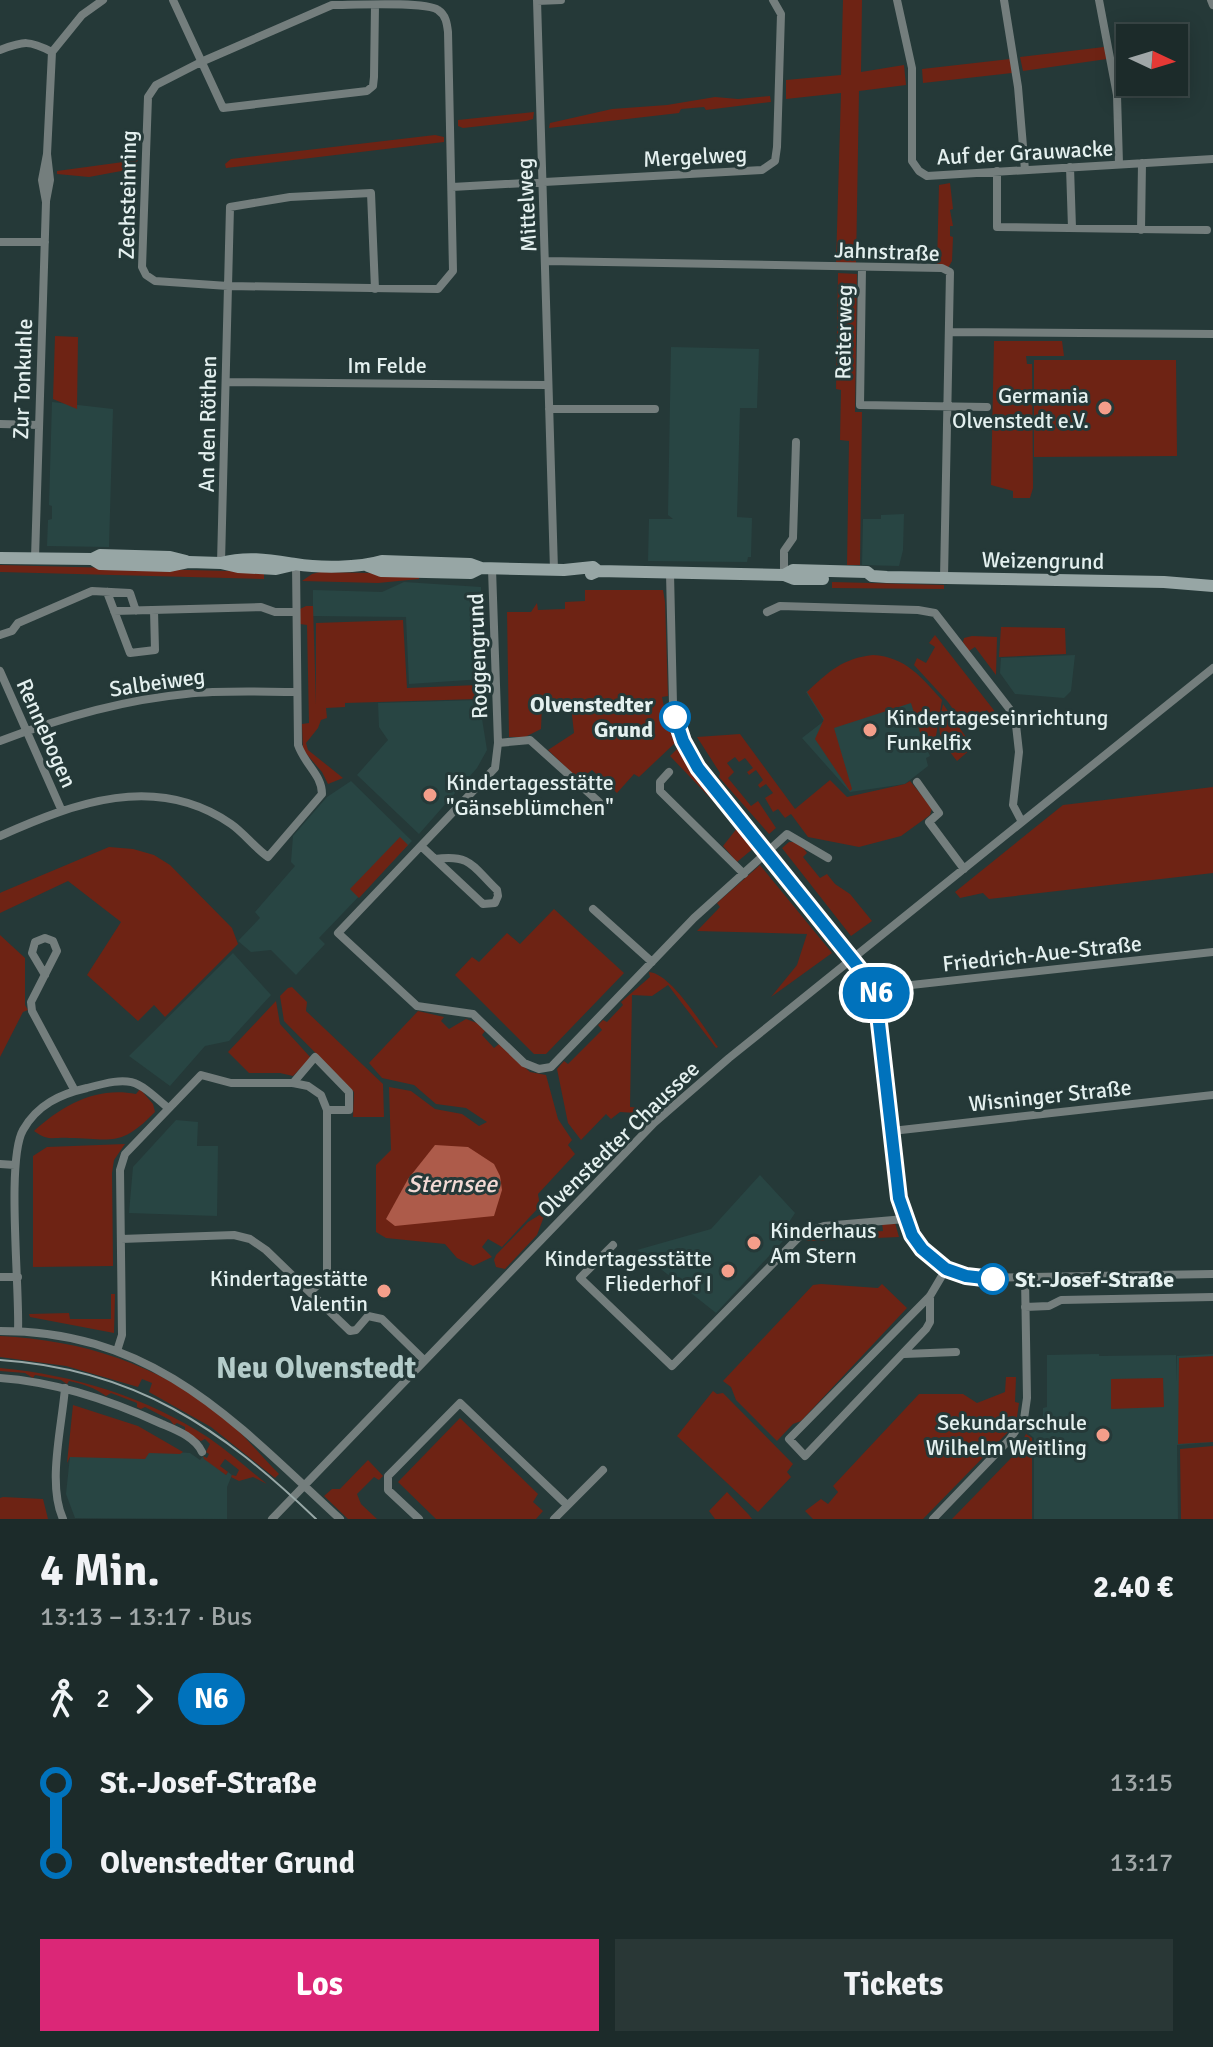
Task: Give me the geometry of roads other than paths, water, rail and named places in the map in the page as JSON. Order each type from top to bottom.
[{"type":"main road","name":"Weizengrund","points":[[0,558],[92,559],[100,555],[170,557],[189,562],[221,563],[238,558],[275,559],[296,564],[368,566],[382,561],[470,564],[487,569],[593,567],[598,571],[784,575],[793,570],[867,572],[872,576],[1164,582],[1213,586]]},
{"type":"street","points":[[0,50],[34,42],[52,52],[82,15],[103,0]]},
{"type":"street","points":[[173,0],[223,108],[367,91],[373,86],[374,77],[375,5]]},
{"type":"street","points":[[537,0],[561,0]]},
{"type":"street","name":"Mittelweg","points":[[537,0],[547,261],[548,385],[559,570]]},
{"type":"street","name":"Mergelweg","points":[[452,187],[762,170],[775,161],[777,147],[781,14],[773,0]]},
{"type":"street","name":"Auf der Grauwacke","points":[[897,0],[912,68],[912,161],[927,176],[1213,159]]},
{"type":"street","points":[[1004,0],[1018,87],[1025,170]]},
{"type":"street","points":[[1099,0],[1117,95],[1119,164]]},
{"type":"street","name":"Zechsteinring","points":[[332,5],[375,5],[423,6],[438,9],[446,18],[453,271],[438,289],[228,286],[155,281],[146,275],[142,267],[148,97],[156,85],[323,8],[332,5]]},
{"type":"street","name":"Zur Tonkuhle","points":[[35,558],[46,202],[42,180],[47,154],[52,52]]},
{"type":"street","points":[[1141,230],[1142,163]]},
{"type":"street","points":[[1070,167],[1072,228]]},
{"type":"street","points":[[997,171],[997,227],[1207,230]]},
{"type":"street","name":"An den Röthen","points":[[221,563],[230,207],[290,197],[371,193],[375,289]]},
{"type":"street","points":[[0,242],[45,242]]},
{"type":"street","name":"Jahnstraße","points":[[547,261],[942,268],[950,272],[950,332]]},
{"type":"street","name":"Reiterweg","points":[[862,268],[860,405],[987,407]]},
{"type":"street","points":[[944,578],[950,332],[1213,334]]},
{"type":"street","name":"Im Felde","points":[[226,382],[548,385]]},
{"type":"street","points":[[549,409],[655,409]]},
{"type":"street","points":[[0,424],[39,425]]},
{"type":"street","points":[[784,575],[784,551],[793,538],[796,442]]},
{"type":"street","points":[[0,836],[61,809],[128,796],[191,805],[232,825],[268,857],[322,794],[322,782],[303,760],[298,745],[296,564]]},
{"type":"street","name":"Roggengrund","points":[[487,569],[498,743],[495,768],[338,933],[417,1006],[473,1014],[524,1063],[539,1069],[551,1067],[652,962]]},
{"type":"street","points":[[670,573],[671,691],[679,729],[698,768],[875,989],[899,1198],[918,1245],[946,1269],[979,1278],[1213,1274]]},
{"type":"street","points":[[0,635],[12,631],[18,623],[92,591],[130,593],[136,611]]},
{"type":"street","points":[[107,592],[130,653],[155,650],[154,610]]},
{"type":"street","points":[[767,612],[780,606],[918,610],[936,614],[1015,716],[1019,752],[1013,805],[1022,822]]},
{"type":"street","points":[[114,611],[261,607],[275,612],[295,612]]},
{"type":"street","name":"Olvenstedter Chaussee","points":[[272,1519],[654,1123],[729,1058],[1213,668]]},
{"type":"street","name":"Rennebogen","points":[[0,671],[61,809]]},
{"type":"street","name":"Salbeiweg","points":[[0,741],[109,705],[241,690],[297,692]]},
{"type":"street","name":"Roggengrund","points":[[498,743],[530,740],[599,802]]},
{"type":"street","points":[[669,772],[660,782],[660,791],[744,874]]},
{"type":"street","points":[[917,782],[939,813],[929,822],[964,869]]},
{"type":"street","points":[[593,909],[652,962],[694,918],[787,834],[828,858]]},
{"type":"street","points":[[421,846],[483,904],[495,903],[497,890],[465,859],[454,856],[435,859]]},
{"type":"street","name":"Friedrich-Aue-Straße","points":[[875,989],[1213,952]]},
{"type":"street","points":[[45,975],[31,1002],[32,1011],[75,1091]]},
{"type":"street","points":[[293,1083],[315,1057],[349,1092],[349,1110],[327,1110]]},
{"type":"street","points":[[117,1351],[122,1335],[120,1170],[125,1154],[201,1075],[231,1083],[293,1083],[308,1086],[321,1095],[327,1110],[327,1276],[310,1292]]},
{"type":"street","points":[[18,1331],[15,1165],[17,1146],[24,1127],[54,1098],[110,1081],[141,1084],[168,1108]]},
{"type":"street","name":"Wisninger Straße","points":[[892,1131],[1213,1095]]},
{"type":"street","points":[[0,1164],[15,1165]]},
{"type":"street","points":[[613,1245],[580,1278],[672,1366],[803,1233],[824,1226],[905,1219]]},
{"type":"street","points":[[121,1239],[211,1234],[250,1239],[266,1250],[350,1331],[356,1330],[368,1316],[382,1319],[424,1360]]},
{"type":"street","points":[[930,1296],[928,1326],[805,1456],[789,1439],[930,1296],[946,1269]]},
{"type":"street","points":[[0,1277],[18,1277]]},
{"type":"street","points":[[933,1519],[1009,1440],[1023,1421],[1027,1398],[1025,1278]]},
{"type":"street","points":[[1025,1307],[1049,1306],[1061,1300],[1213,1297]]},
{"type":"street","points":[[0,1331],[62,1336],[117,1351],[160,1370],[201,1395],[242,1427],[340,1519]]},
{"type":"street","points":[[904,1354],[956,1352]]},
{"type":"street","points":[[0,1378],[65,1388],[136,1412],[196,1442],[202,1452]]},
{"type":"street","points":[[63,1519],[58,1508],[56,1485],[65,1388]]},
{"type":"street","points":[[419,1519],[388,1490],[388,1476],[460,1403],[567,1505]]},
{"type":"street","points":[[554,1519],[603,1470]]},
{"type":"water","name":"Sternsee","points":[[435,1145],[468,1147],[494,1164],[502,1190],[494,1216],[395,1226],[386,1219],[408,1179]]},
{"type":"tram line","points":[[0,1360],[93,1376],[134,1390],[173,1409],[246,1457],[316,1519]]},
{"type":"place","name":"Germania Olvenstedt e.V.","points":[[1105,408]]},
{"type":"place","name":"Olvenstedter Grund","points":[[675,717]]},
{"type":"place","name":"Kindertageseinrichtung Funkelfix","points":[[870,730]]},
{"type":"place","name":"Kindertagesstätte \"Gänseblümchen\"","points":[[430,795]]},
{"type":"place","name":"Kinderhaus Am Stern","points":[[754,1243]]},
{"type":"place","name":"Kindertagesstätte Fliederhof I","points":[[728,1271]]},
{"type":"place","name":"St.-Josef-Straße","points":[[993,1279]]},
{"type":"place","name":"Kindertagestätte Valentin","points":[[384,1291]]},
{"type":"place","name":"Sekundarschule Wilhelm Weitling","points":[[1103,1435]]},
{"type":"district","name":"Neu Olvenstedt","points":[[316,1368]]}]
